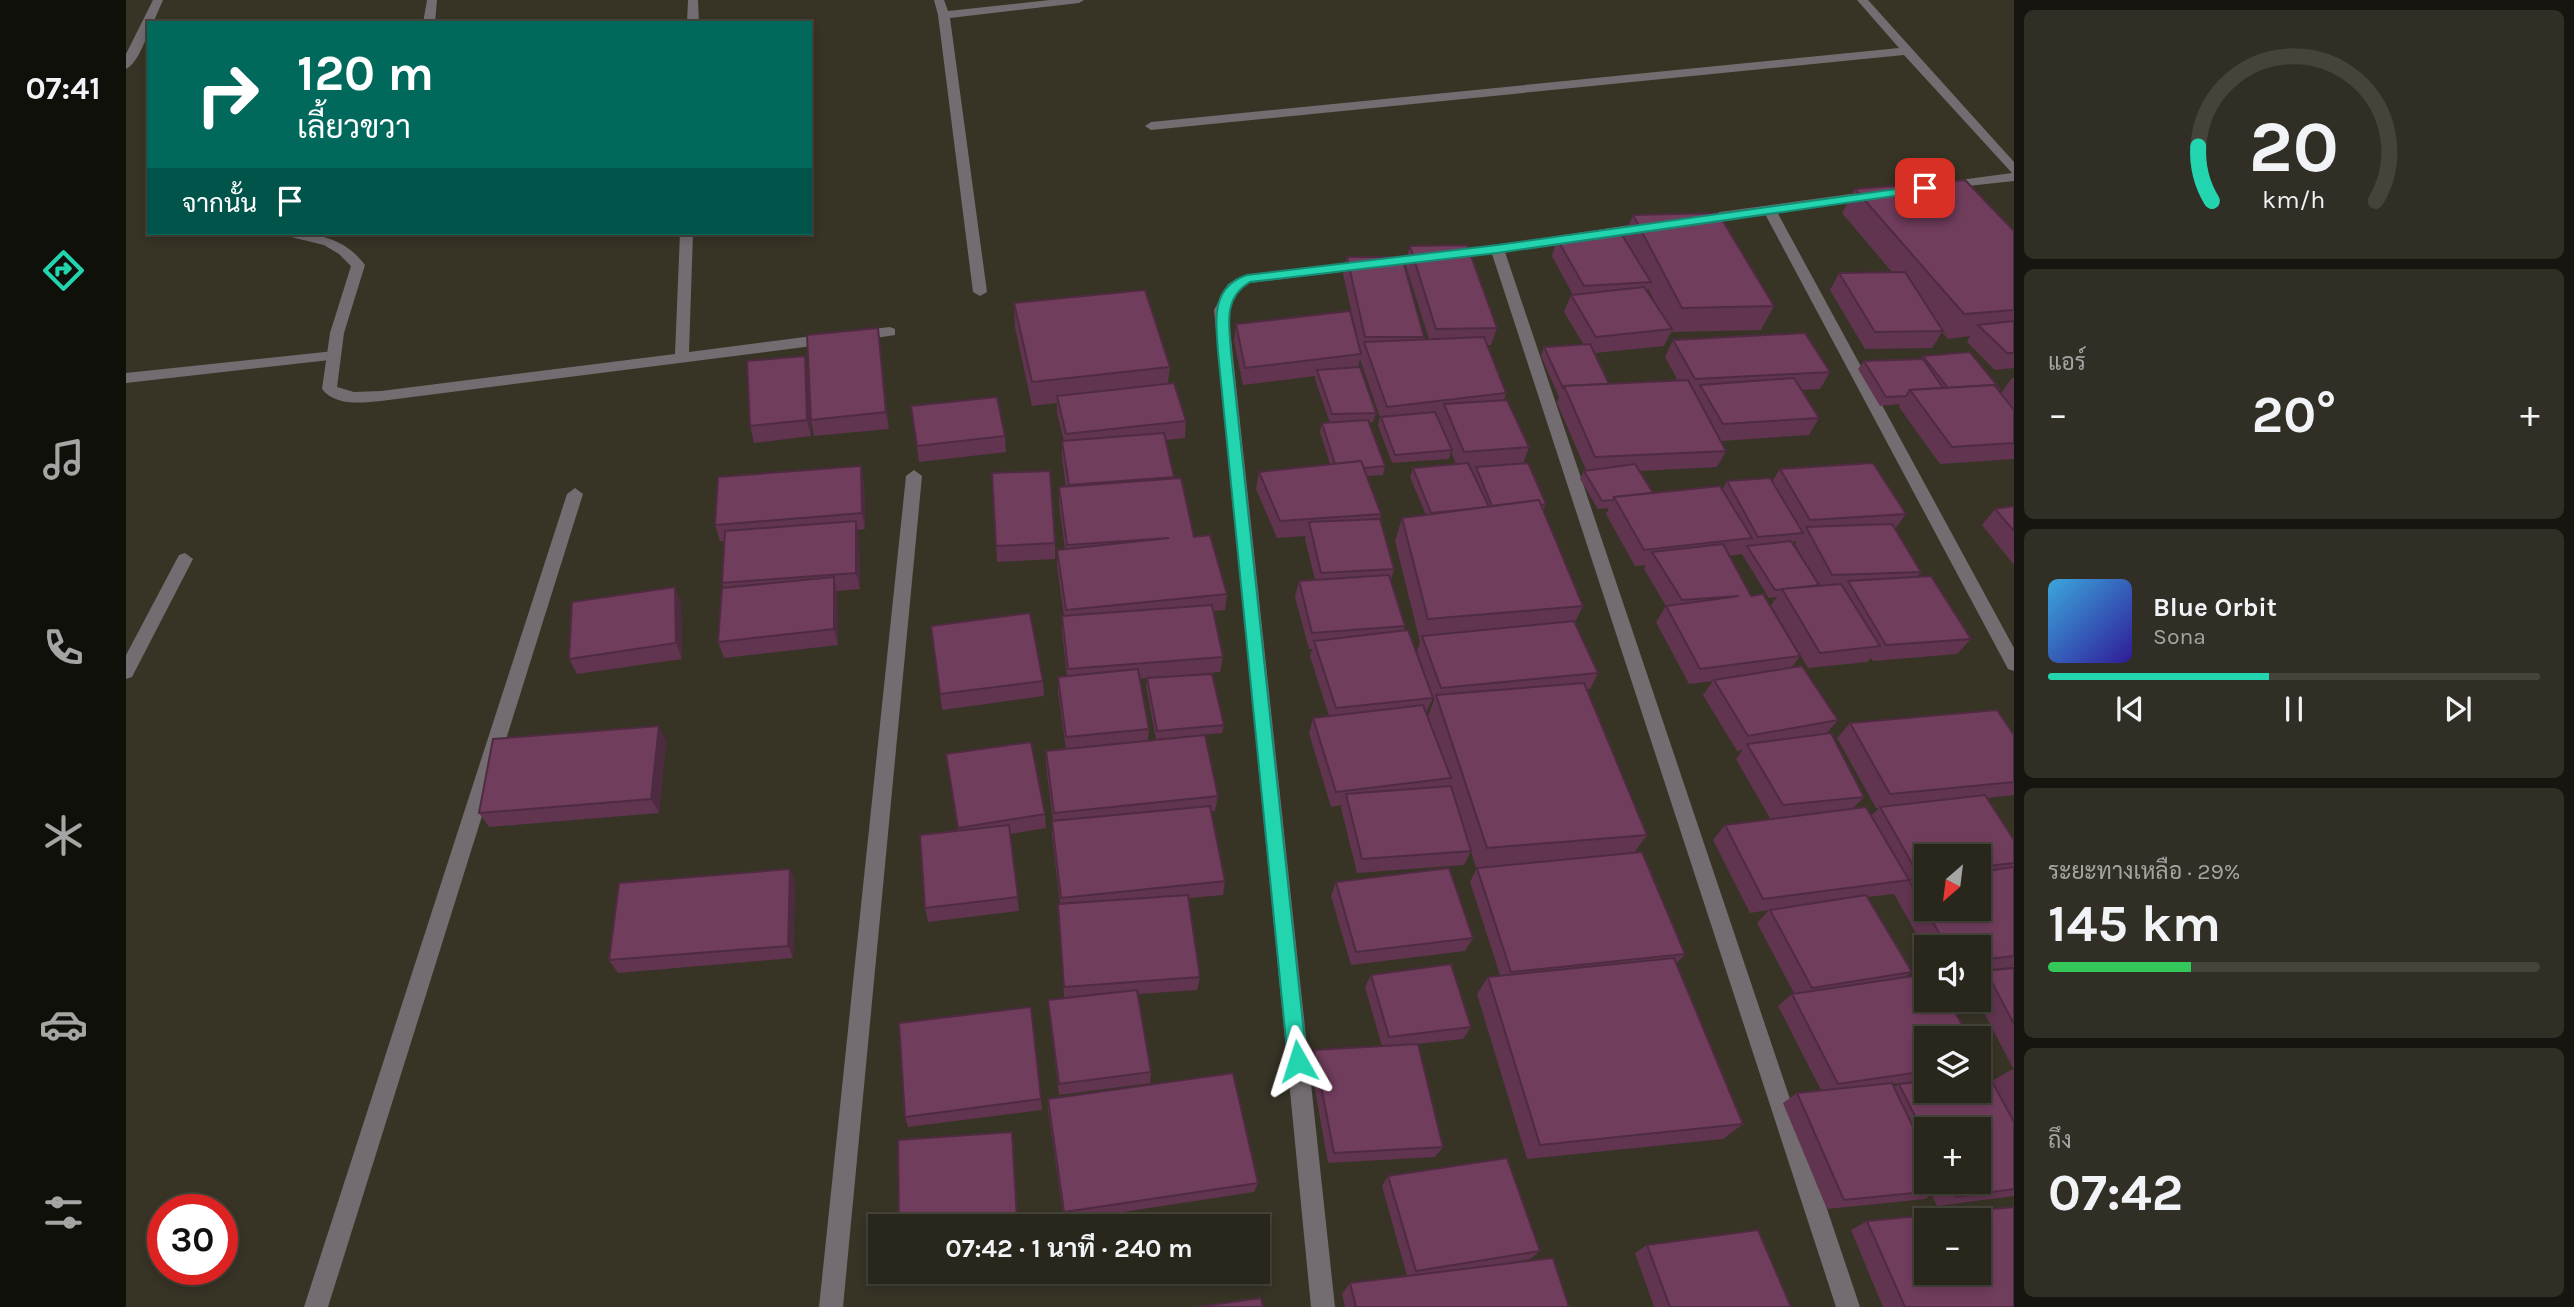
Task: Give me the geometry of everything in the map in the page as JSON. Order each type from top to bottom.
[{"type":"street","points":[[148,21],[158,0]]},
{"type":"street","points":[[429,21],[432,0]]},
{"type":"street","points":[[693,0],[693,21]]},
{"type":"street","points":[[939,0],[944,15],[980,292]]},
{"type":"street","points":[[944,15],[1079,0]]},
{"type":"street","points":[[1862,0],[2011,175],[2014,191]]},
{"type":"street","points":[[126,66],[147,23]]},
{"type":"street","points":[[1151,125],[1907,51]]},
{"type":"street","points":[[1935,187],[2011,175]]},
{"type":"street","points":[[1687,221],[1879,194]]},
{"type":"street","points":[[1769,209],[2014,664]]},
{"type":"street","points":[[1323,1307],[1221,310],[1233,287],[1247,279],[1497,249],[1660,225]]},
{"type":"street","points":[[301,235],[345,249],[358,265],[337,333],[329,389],[335,394],[351,398],[890,332]]},
{"type":"street","points":[[682,356],[686,235]]},
{"type":"street","points":[[1497,249],[1848,1307]]},
{"type":"street","points":[[126,378],[334,356]]},
{"type":"street","points":[[831,1307],[914,476]]},
{"type":"street","points":[[316,1307],[575,494]]},
{"type":"street","points":[[126,673],[185,559]]},
{"type":"building","points":[[1965,180],[2014,231],[2014,310],[1964,314],[1855,189]]},
{"type":"building","points":[[1718,213],[1774,306],[1682,308],[1633,215]]},
{"type":"building","points":[[1622,235],[1651,282],[1584,286],[1557,239]]},
{"type":"building","points":[[1467,245],[1497,328],[1436,329],[1410,246]]},
{"type":"building","points":[[1347,257],[1402,257],[1424,337],[1365,337]]},
{"type":"building","points":[[1905,272],[1943,331],[1875,332],[1839,273]]},
{"type":"building","points":[[1644,287],[1672,329],[1596,337],[1571,295]]},
{"type":"building","points":[[1145,290],[1170,367],[1032,382],[1014,303]]},
{"type":"building","points":[[1350,311],[1361,354],[1245,368],[1236,324]]},
{"type":"building","points":[[2014,321],[2014,353],[2007,353],[1978,325]]},
{"type":"building","points":[[878,328],[886,412],[811,420],[807,335]]},
{"type":"building","points":[[1805,333],[1830,372],[1695,379],[1673,340]]},
{"type":"building","points":[[1484,337],[1506,393],[1387,407],[1364,342]]},
{"type":"building","points":[[1590,344],[1609,384],[1563,388],[1544,347]]},
{"type":"building","points":[[1970,352],[2000,389],[1994,385],[1948,388],[1923,356]]},
{"type":"building","points":[[805,356],[807,420],[750,426],[747,361]]},
{"type":"building","points":[[1923,359],[1943,388],[1910,390],[1906,396],[1886,397],[1864,361]]},
{"type":"building","points":[[1360,367],[1376,413],[1332,414],[1317,370]]},
{"type":"building","points":[[1794,378],[1819,418],[1723,424],[1700,385]]},
{"type":"building","points":[[1688,380],[1726,451],[1595,457],[1564,386]]},
{"type":"building","points":[[1174,383],[1186,421],[1066,434],[1057,396]]},
{"type":"building","points":[[1994,385],[2014,410],[2014,443],[1952,447],[1910,390]]},
{"type":"building","points":[[997,397],[1005,436],[917,446],[911,406]]},
{"type":"building","points":[[1507,400],[1529,447],[1464,452],[1444,404]]},
{"type":"building","points":[[1435,412],[1452,450],[1395,455],[1381,417]]},
{"type":"building","points":[[1368,420],[1385,466],[1364,468],[1361,461],[1335,464],[1322,423]]},
{"type":"building","points":[[1164,433],[1174,477],[1069,485],[1062,441]]},
{"type":"building","points":[[1361,461],[1381,514],[1280,521],[1259,472]]},
{"type":"building","points":[[1468,463],[1489,507],[1431,513],[1413,468]]},
{"type":"building","points":[[1528,463],[1546,504],[1541,505],[1539,500],[1492,506],[1476,467]]},
{"type":"building","points":[[1873,463],[1906,514],[1810,520],[1780,469]]},
{"type":"building","points":[[1635,464],[1653,493],[1602,501],[1584,471]]},
{"type":"building","points":[[861,466],[862,513],[715,525],[718,477]]},
{"type":"building","points":[[1050,471],[1055,543],[996,546],[992,473]]},
{"type":"building","points":[[1181,478],[1194,537],[1210,535],[1227,594],[1066,610],[1057,550],[1169,538],[1067,545],[1059,487]]},
{"type":"building","points":[[1770,478],[1803,533],[1758,537],[1727,481]]},
{"type":"building","points":[[1720,486],[1752,538],[1644,550],[1614,497]]},
{"type":"building","points":[[1539,500],[1583,606],[1428,619],[1402,518]]},
{"type":"building","points":[[2014,506],[2014,531],[1995,509]]},
{"type":"building","points":[[1380,519],[1394,569],[1321,573],[1309,522]]},
{"type":"building","points":[[856,521],[856,573],[722,583],[725,531]]},
{"type":"building","points":[[1892,524],[1921,572],[1832,575],[1806,527]]},
{"type":"building","points":[[1791,541],[1819,585],[1775,590],[1747,546]]},
{"type":"building","points":[[1723,544],[1751,596],[1763,594],[1800,656],[1700,669],[1666,606],[1739,596],[1682,600],[1652,552]]},
{"type":"building","points":[[1389,575],[1405,626],[1312,633],[1299,581]]},
{"type":"building","points":[[1931,576],[1971,639],[1886,645],[1848,581]]},
{"type":"building","points":[[834,577],[834,629],[718,642],[722,588]]},
{"type":"building","points":[[1841,584],[1880,646],[1820,653],[1782,589]]},
{"type":"building","points":[[675,587],[676,643],[569,659],[572,602]]},
{"type":"building","points":[[1212,605],[1223,657],[1068,669],[1062,616]]},
{"type":"building","points":[[1030,613],[1043,681],[940,694],[931,626]]},
{"type":"building","points":[[1574,621],[1598,673],[1441,688],[1422,636]]},
{"type":"building","points":[[1408,630],[1433,698],[1336,708],[1314,641]]},
{"type":"building","points":[[1802,666],[1838,720],[1748,736],[1714,680]]},
{"type":"building","points":[[1138,669],[1149,729],[1066,737],[1058,677]]},
{"type":"building","points":[[1212,674],[1224,725],[1157,731],[1147,678]]},
{"type":"building","points":[[1584,683],[1647,835],[1487,848],[1436,695]]},
{"type":"building","points":[[1423,705],[1451,778],[1336,792],[1313,718]]},
{"type":"building","points":[[1997,710],[2014,735],[2014,782],[1890,794],[1850,723]]},
{"type":"building","points":[[659,726],[651,799],[479,813],[493,739]]},
{"type":"building","points":[[1831,733],[1864,797],[1783,805],[1747,744]]},
{"type":"building","points":[[1205,735],[1218,796],[1054,813],[1046,751]]},
{"type":"building","points":[[1031,742],[1045,814],[958,828],[946,754]]},
{"type":"building","points":[[1451,786],[1471,851],[1362,859],[1346,794]]},
{"type":"building","points":[[1985,795],[2014,840],[2014,863],[1992,866],[1992,844],[1914,844],[1914,867],[1880,807]]},
{"type":"building","points":[[1210,806],[1225,881],[1061,898],[1052,821]]},
{"type":"building","points":[[1866,807],[1909,880],[1763,899],[1725,825]]},
{"type":"building","points":[[1009,825],[1018,897],[925,908],[920,835]]},
{"type":"building","points":[[1642,852],[1685,954],[1511,972],[1477,868]]},
{"type":"building","points":[[2014,867],[2014,956],[1991,959],[1991,935],[1940,935],[1932,921],[1991,921],[1992,870]]},
{"type":"building","points":[[1449,868],[1473,938],[1356,952],[1336,882]]},
{"type":"building","points":[[790,869],[788,946],[609,960],[619,883]]},
{"type":"building","points":[[1188,895],[1200,977],[1064,987],[1058,904]]},
{"type":"building","points":[[1866,895],[1912,972],[1812,988],[1770,910]]},
{"type":"building","points":[[1674,958],[1743,1124],[1540,1145],[1488,977]]},
{"type":"building","points":[[1451,964],[1471,1027],[1389,1037],[1371,975]]},
{"type":"building","points":[[2014,968],[2014,1024],[1991,980],[1991,970]]},
{"type":"building","points":[[1914,976],[1914,1012],[1955,1012],[1963,1026],[1914,1026],[1914,1073],[1838,1084],[1792,994]]},
{"type":"building","points":[[1137,990],[1151,1072],[1059,1084],[1048,1000]]},
{"type":"building","points":[[1031,1007],[1041,1099],[905,1117],[899,1023]]},
{"type":"building","points":[[1418,1044],[1443,1147],[1334,1153],[1314,1050]]},
{"type":"building","points":[[1233,1073],[1258,1183],[1064,1212],[1048,1099]]},
{"type":"building","points":[[1991,1080],[2014,1122],[2014,1189],[1991,1192],[1991,1117],[1916,1117],[1899,1084],[1914,1082],[1914,1103],[1991,1103]]},
{"type":"building","points":[[1892,1083],[1914,1129],[1914,1193],[1844,1200],[1797,1093]]},
{"type":"building","points":[[1012,1132],[1017,1214],[899,1214],[898,1140]]},
{"type":"building","points":[[1507,1158],[1540,1251],[1416,1271],[1388,1176]]},
{"type":"building","points":[[1954,1194],[1978,1194],[1956,1197]]},
{"type":"building","points":[[2014,1207],[2014,1307],[1905,1307],[1867,1221],[1914,1217],[1914,1285],[1991,1285],[1991,1209]]},
{"type":"building","points":[[1758,1230],[1791,1307],[1670,1307],[1647,1245]]},
{"type":"building","points":[[1553,1258],[1569,1307],[1356,1307],[1350,1283]]},
{"type":"building","points":[[1261,1298],[1263,1307],[1196,1307]]},
{"type":"route","points":[[1298,1061],[1224,352],[1221,310],[1233,287],[1247,279],[1497,249],[1925,188]]}]
